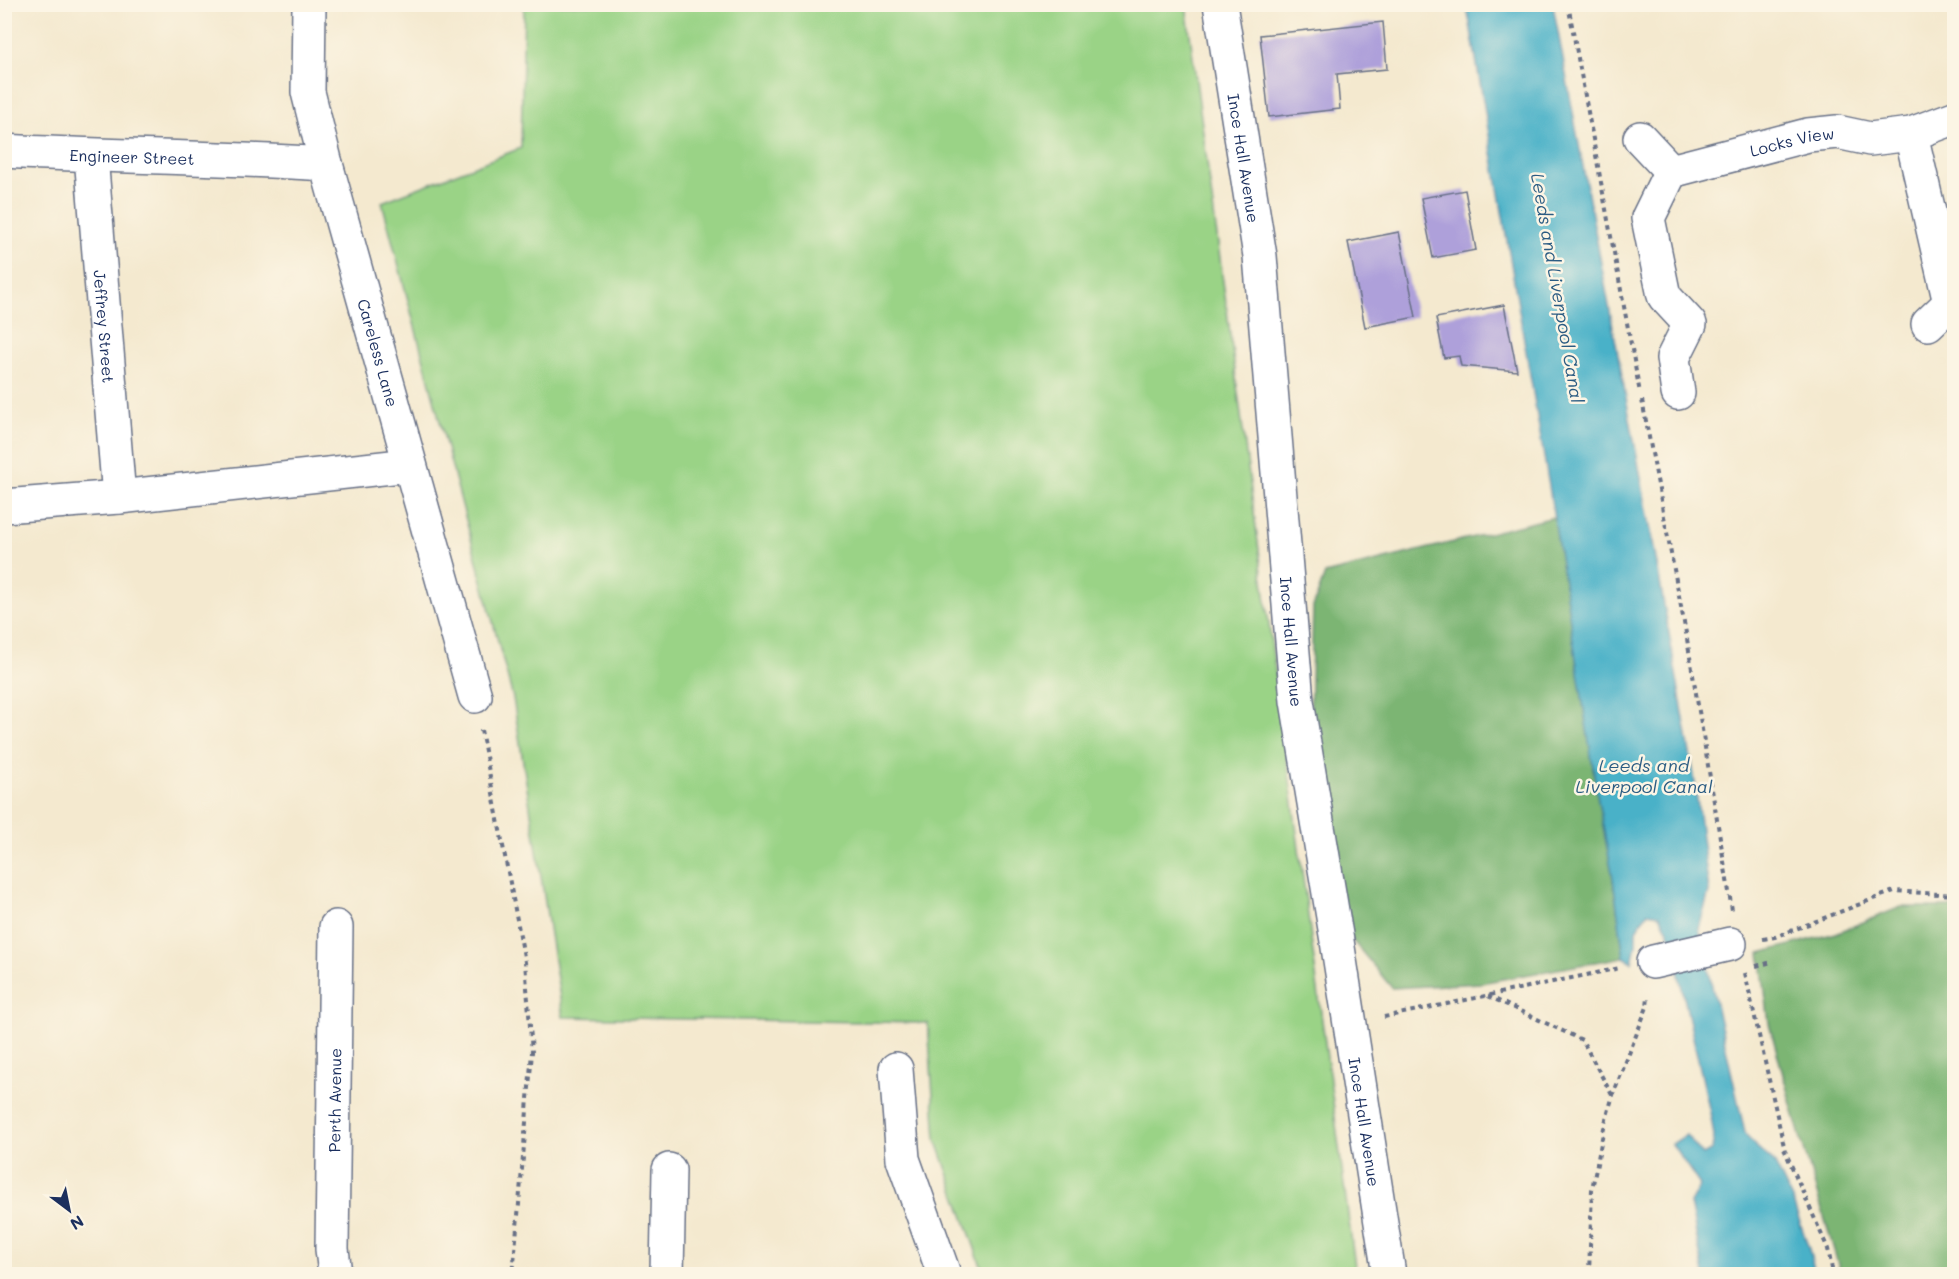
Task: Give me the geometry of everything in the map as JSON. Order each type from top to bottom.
[{"type":"street","name":"Careless Lane","points":[[309,4],[308,92],[326,164],[475,696]]},
{"type":"street","name":"Ince Hall Avenue","points":[[1220,4],[1260,256],[1297,701],[1389,1275]]},
{"type":"street","name":"Locks View","points":[[1671,171],[1808,135],[1837,132],[1870,139],[1911,134],[1954,118]]},
{"type":"street","points":[[1911,134],[1944,310]]},
{"type":"street","points":[[1640,138],[1671,171],[1648,218],[1664,296],[1690,324],[1673,358],[1678,393]]},
{"type":"street","name":"Engineer Street","points":[[4,150],[91,156],[258,159],[326,164]]},
{"type":"street","name":"Jeffrey Street","points":[[91,156],[119,497]]},
{"type":"street","points":[[4,506],[119,497],[410,465]]},
{"type":"street","name":"Perth Avenue","points":[[335,1275],[332,1249],[336,927]]},
{"type":"street","points":[[1653,962],[1734,944]]},
{"type":"street","points":[[896,1069],[903,1159],[944,1275]]},
{"type":"street","points":[[667,1275],[669,1170]]},
{"type":"path","points":[[1568,4],[1686,633],[1734,944],[1785,1151],[1828,1249],[1833,1275]]},
{"type":"path","points":[[475,696],[525,962],[531,1041],[530,1085],[513,1275]]},
{"type":"path","points":[[1734,944],[1775,937],[1894,891],[1954,895]]},
{"type":"path","points":[[1349,1024],[1653,962],[1647,1007],[1613,1095],[1592,1189],[1589,1275]]},
{"type":"path","points":[[1488,996],[1582,1040],[1613,1095]]},
{"type":"green space","points":[[524,5],[1186,5],[1356,1274],[984,1274],[936,1139],[928,1023],[563,1017],[513,698],[382,202],[521,148]]},
{"type":"green space","points":[[1554,517],[1624,957],[1481,983],[1392,988],[1347,934],[1310,721],[1313,607],[1325,574]]},
{"type":"green space","points":[[1901,907],[1954,907],[1954,1274],[1841,1274],[1769,1023],[1760,953],[1836,933]]},
{"type":"water","name":"Leeds and Liverpool Canal","points":[[1463,5],[1553,5],[1694,776],[1709,892],[1699,928],[1745,1133],[1753,1144],[1774,1162],[1792,1199],[1815,1274],[1704,1274],[1690,1203],[1700,1185],[1672,1144],[1686,1135],[1703,1155],[1712,1150],[1714,1136],[1711,1117],[1670,935],[1660,915],[1647,913],[1636,930],[1636,945],[1632,962],[1624,957],[1549,486],[1468,12]]},
{"type":"building","points":[[1383,22],[1387,69],[1337,74],[1340,109],[1269,117],[1260,35]]},
{"type":"building","points":[[1465,190],[1476,250],[1433,258],[1421,198]]},
{"type":"building","points":[[1399,232],[1416,317],[1365,327],[1348,242]]},
{"type":"building","points":[[1504,305],[1517,371],[1461,366],[1459,356],[1444,358],[1436,318]]}]
